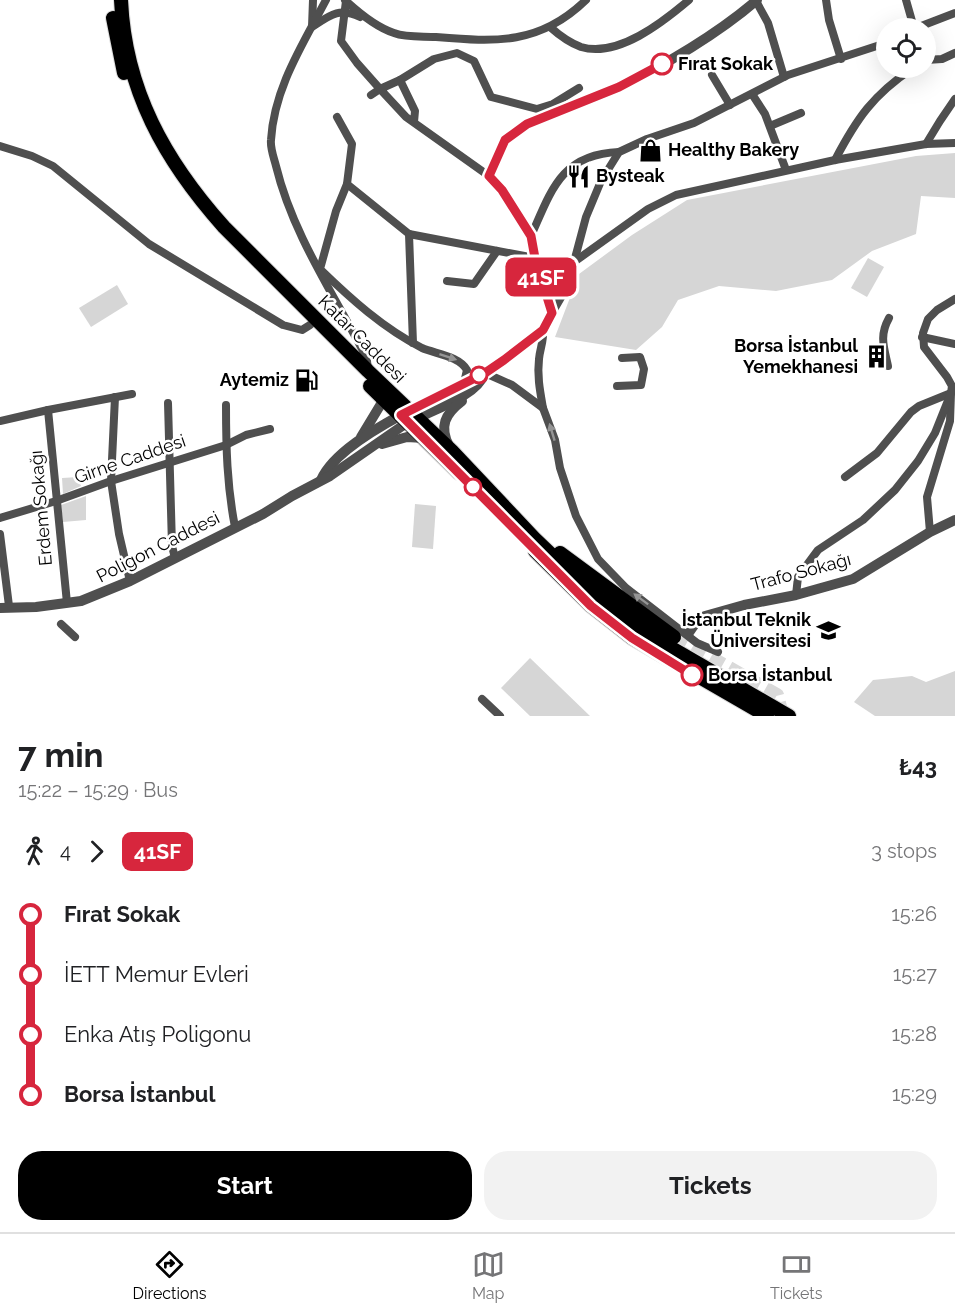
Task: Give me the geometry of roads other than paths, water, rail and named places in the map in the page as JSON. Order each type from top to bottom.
[{"type":"main road","name":"Katar Caddesi","points":[[112,0],[122,66],[141,119],[158,154],[197,210],[313,322],[368,371],[409,417],[424,438],[591,606],[632,638],[658,654],[668,653],[789,716]]},
{"type":"main road","name":"Katar Caddesi","points":[[121,0],[124,32],[143,106],[173,163],[202,202],[384,399],[452,452],[534,538],[600,599],[656,639],[723,692],[767,716]]},
{"type":"main road","points":[[534,538],[567,557],[681,635]]},
{"type":"main road","points":[[723,692],[732,703],[751,716]]},
{"type":"street","points":[[312,27],[314,0]]},
{"type":"street","points":[[326,0],[293,59],[275,112],[270,142],[282,190],[294,220],[368,361],[368,371]]},
{"type":"street","points":[[346,0],[374,24]]},
{"type":"street","points":[[346,0],[341,41],[357,63],[406,117],[489,176],[502,190],[531,236],[535,258],[552,313]]},
{"type":"street","points":[[312,27],[332,14],[344,11],[396,34],[507,40],[556,25],[586,0]]},
{"type":"street","points":[[550,27],[579,46],[594,49],[610,48],[623,44],[650,28],[689,0]]},
{"type":"street","points":[[826,0],[829,20],[841,59]]},
{"type":"street","points":[[906,0],[912,18]]},
{"type":"street","points":[[371,95],[434,59],[457,53],[474,61],[491,97],[544,112],[619,87],[702,41],[753,2],[768,23],[783,78]]},
{"type":"street","points":[[936,21],[955,14]]},
{"type":"street","points":[[531,236],[549,195],[563,173],[587,157],[619,152],[647,139],[694,123],[783,78],[876,47]]},
{"type":"street","points":[[936,59],[955,53]]},
{"type":"street","points":[[712,75],[730,105]]},
{"type":"street","points":[[835,160],[855,124],[872,101],[901,78]]},
{"type":"street","points":[[400,80],[415,111],[414,122]]},
{"type":"street","points":[[489,176],[505,140],[553,104],[579,88]]},
{"type":"street","points":[[752,94],[765,114],[786,171]]},
{"type":"street","points":[[926,144],[955,99]]},
{"type":"street","points":[[770,126],[801,113]]},
{"type":"street","points":[[320,269],[336,211],[347,184],[352,144],[337,117]]},
{"type":"street","points":[[938,144],[955,137]]},
{"type":"street","points":[[574,262],[648,209],[676,195],[835,160],[926,144],[955,143]]},
{"type":"street","points":[[0,146],[32,156],[53,166],[149,244],[283,325],[302,330],[313,322]]},
{"type":"street","points":[[409,417],[466,388],[480,384],[485,373],[543,330],[566,289],[586,218],[601,181],[619,152]]},
{"type":"street","points":[[347,184],[409,234],[535,258]]},
{"type":"street","points":[[409,234],[414,343]]},
{"type":"street","points":[[447,281],[474,284],[496,251]]},
{"type":"street","points":[[320,269],[390,330],[414,343],[461,362],[467,369],[466,388],[444,422],[444,436],[452,452]]},
{"type":"street","points":[[930,532],[927,497],[950,421],[953,393],[947,377],[924,346],[922,338],[928,319],[937,309],[955,299]]},
{"type":"street","points":[[888,366],[882,340],[883,329],[889,318]]},
{"type":"street","points":[[543,330],[544,340],[539,357],[538,383],[543,408],[555,440],[560,468],[576,516],[598,559],[626,588],[681,635],[718,652]]},
{"type":"street","points":[[922,338],[955,344]]},
{"type":"street","points":[[617,386],[641,385],[644,369],[640,357],[622,358]]},
{"type":"street","points":[[485,373],[512,384],[543,408]]},
{"type":"street","points":[[845,477],[877,453],[911,412],[953,393]]},
{"type":"street","points":[[796,595],[798,577],[818,550],[863,520],[895,490],[918,461],[953,393]]},
{"type":"street","points":[[0,421],[132,394]]},
{"type":"street","points":[[115,397],[111,481],[119,534],[130,581]]},
{"type":"street","points":[[357,443],[384,399]]},
{"type":"street","points":[[168,403],[172,546],[175,558]]},
{"type":"street","points":[[226,405],[229,496],[235,527]]},
{"type":"street","name":"Erdem Sokağı","points":[[48,410],[67,603]]},
{"type":"street","name":"Poligon Caddesi","points":[[321,480],[326,469],[357,443],[409,417]]},
{"type":"street","name":"Poligon Caddesi","points":[[4,607],[36,607],[67,603],[98,596],[130,581],[263,514],[321,480],[371,448],[409,417]]},
{"type":"street","name":"Girne Caddesi","points":[[0,518],[226,445],[246,435],[270,429]]},
{"type":"street","points":[[371,448],[399,438],[424,438]]},
{"type":"street","name":"Trafo Sokağı","points":[[681,635],[705,616],[853,579],[930,532],[955,520]]},
{"type":"street","points":[[0,534],[4,607]]},
{"type":"street","points":[[62,624],[75,637]]},
{"type":"street","points":[[685,663],[697,642]]},
{"type":"street","points":[[482,699],[500,716]]},
{"type":"tunnel","points":[[674,637],[777,695],[780,707],[777,716]]},
{"type":"place","name":"Fırat Sokak","points":[[662,64]]},
{"type":"place","name":"Healthy Bakery","points":[[650,150]]},
{"type":"place","name":"Bysteak","points":[[578,176]]},
{"type":"place","name":"Borsa İstanbul Yemekhanesi","points":[[876,356]]},
{"type":"place","name":"Aytemiz","points":[[307,380]]},
{"type":"place","name":"İstanbul Teknik Üniversitesi","points":[[829,630]]},
{"type":"place","name":"Borsa İstanbul","points":[[692,675]]}]
